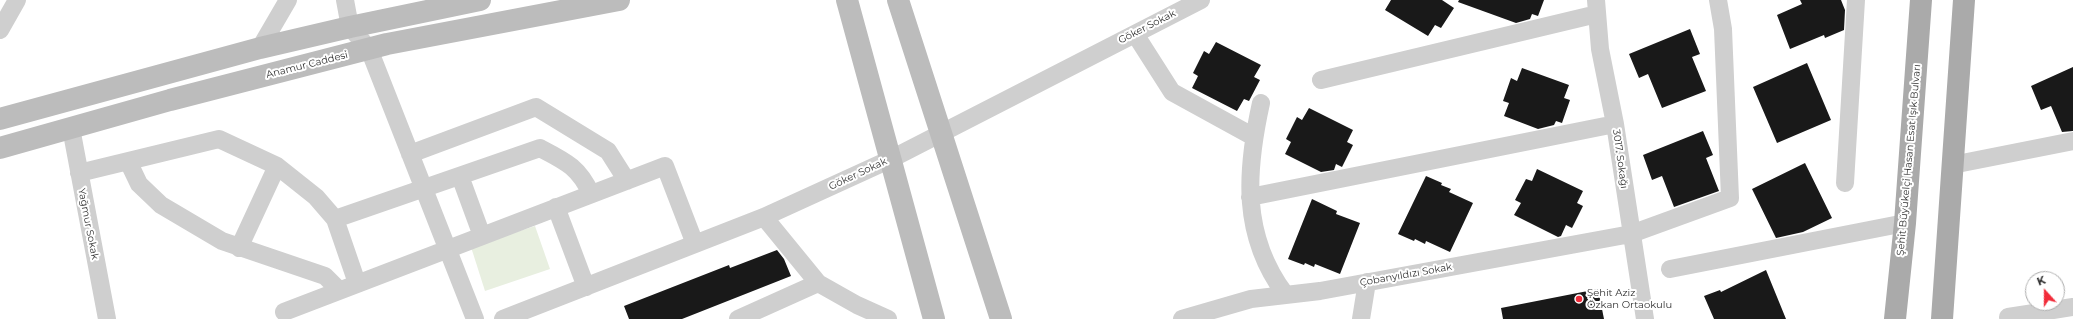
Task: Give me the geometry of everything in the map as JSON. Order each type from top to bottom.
[{"type":"main road","name":"Şehit Büyükelçi Hasan Esat Işık Bulvarı","points":[[1895,319],[1905,223],[1922,0]]},
{"type":"main road","points":[[1942,319],[1964,0]]},
{"type":"street","points":[[0,30],[17,0]]},
{"type":"street","points":[[260,48],[288,0]]},
{"type":"street","points":[[345,0],[350,27],[369,49],[476,319]]},
{"type":"street","points":[[0,119],[260,48],[350,27],[480,0]]},
{"type":"street","name":"Anamur Caddesi","points":[[0,148],[170,100],[369,49],[619,0]]},
{"type":"street","points":[[847,0],[934,319]]},
{"type":"street","points":[[898,0],[1000,319]]},
{"type":"street","points":[[911,39],[915,0]]},
{"type":"street","name":"Göker Sokak","points":[[503,319],[764,217],[891,159],[1201,0]]},
{"type":"street","name":"Çobanyıldızı Sokak","points":[[1182,319],[1244,301],[1285,294],[1320,291],[1631,234],[1730,198],[1723,29],[1718,0]]},
{"type":"street","points":[[1845,183],[1856,0]]},
{"type":"street","points":[[1321,80],[1596,7]]},
{"type":"street","name":"3017. Sokağı","points":[[1596,7],[1600,48],[1615,124],[1645,319]]},
{"type":"street","points":[[1135,34],[1172,92],[1254,137]]},
{"type":"street","points":[[1261,103],[1254,137],[1250,197],[1251,213],[1258,245],[1274,279],[1285,294]]},
{"type":"street","points":[[410,154],[536,106],[608,151],[627,181]]},
{"type":"street","points":[[1250,197],[1615,124]]},
{"type":"street","name":"Yağmur Sokak","points":[[71,128],[107,319]]},
{"type":"street","points":[[79,173],[219,139],[277,166],[316,197],[335,219],[358,283]]},
{"type":"street","points":[[1952,165],[2073,141]]},
{"type":"street","points":[[335,219],[424,190],[540,148],[571,164],[581,175],[591,194]]},
{"type":"street","points":[[128,161],[139,184],[152,199],[222,241],[325,276],[340,290]]},
{"type":"street","points":[[239,248],[277,166]]},
{"type":"street","points":[[284,312],[665,166],[695,244]]},
{"type":"street","points":[[460,176],[482,236]]},
{"type":"street","points":[[556,207],[586,287]]},
{"type":"street","points":[[764,217],[818,283],[857,305],[888,319]]},
{"type":"street","points":[[1670,269],[1905,223]]},
{"type":"street","points":[[1361,319],[1367,282]]},
{"type":"street","points":[[747,317],[818,283]]},
{"type":"street","points":[[2008,316],[2073,307]]},
{"type":"green space","points":[[535,226],[550,269],[485,291],[471,247]]},
{"type":"building","points":[[1391,0],[1442,0],[1454,8],[1441,28],[1435,25],[1428,36],[1385,10]]},
{"type":"building","points":[[1459,0],[1544,0],[1538,16],[1532,14],[1530,19],[1516,23],[1458,2]]},
{"type":"building","points":[[1800,0],[1841,0],[1845,10],[1844,30],[1825,38],[1824,35],[1790,49],[1777,15],[1802,4]]},
{"type":"building","points":[[1690,29],[1700,54],[1692,57],[1706,91],[1662,108],[1648,74],[1639,78],[1629,54]]},
{"type":"building","points":[[1216,42],[1261,65],[1254,77],[1260,80],[1249,101],[1244,99],[1237,111],[1192,88],[1198,76],[1193,73],[1204,51],[1209,54]]},
{"type":"building","points":[[1807,63],[1831,120],[1777,143],[1753,87]]},
{"type":"building","points":[[2073,67],[2073,131],[2062,132],[2051,106],[2041,110],[2031,86]]},
{"type":"building","points":[[1522,68],[1569,85],[1564,98],[1570,100],[1562,123],[1556,121],[1554,125],[1538,129],[1504,116],[1509,103],[1503,101],[1511,78],[1517,81]]},
{"type":"building","points":[[1309,108],[1353,130],[1347,142],[1353,145],[1342,167],[1336,164],[1334,170],[1321,172],[1285,154],[1291,142],[1286,139],[1297,117],[1302,120]]},
{"type":"building","points":[[1703,131],[1713,155],[1706,158],[1719,191],[1674,207],[1662,176],[1652,180],[1643,155]]},
{"type":"building","points":[[1805,163],[1832,218],[1803,232],[1776,238],[1752,189]]},
{"type":"building","points":[[1537,169],[1583,191],[1577,203],[1583,206],[1572,228],[1566,225],[1561,236],[1558,237],[1514,215],[1521,203],[1515,200],[1526,179],[1532,181]]},
{"type":"building","points":[[1426,176],[1451,189],[1449,192],[1473,203],[1450,252],[1426,241],[1425,244],[1415,239],[1414,241],[1398,234]]},
{"type":"building","points":[[1312,199],[1337,211],[1336,214],[1360,223],[1340,274],[1315,264],[1314,267],[1288,259]]},
{"type":"building","points":[[777,250],[784,259],[791,276],[682,319],[629,319],[624,306],[729,265],[730,268]]},
{"type":"building","points":[[1766,270],[1786,319],[1714,319],[1704,296],[1720,290],[1721,292]]},
{"type":"building","points":[[1598,289],[1604,319],[1503,319],[1501,308]]},
{"type":"place","name":"Şehit Aziz Özkan Ortaokulu","points":[[1579,299]]}]
